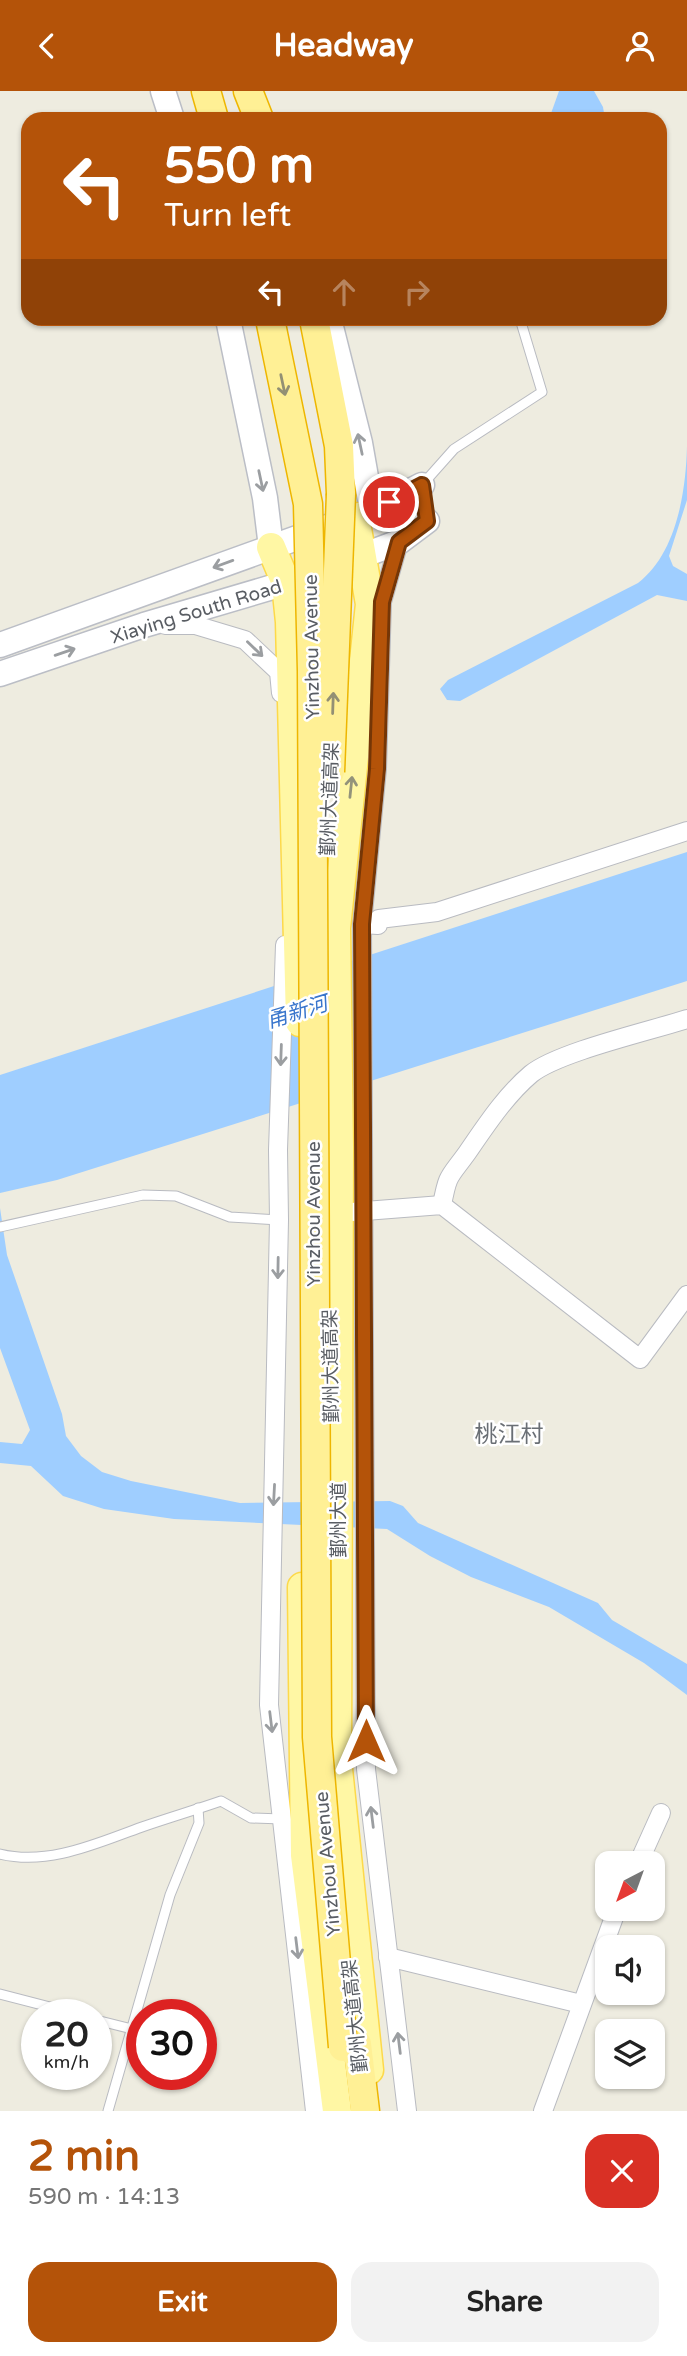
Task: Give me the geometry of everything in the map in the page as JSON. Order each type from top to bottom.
[{"type":"highway","points":[[206,91],[212,112]]},
{"type":"highway","points":[[248,91],[256,112]]},
{"type":"highway","name":"Yinzhou Avenue","points":[[271,326],[308,504],[312,671],[317,1737],[351,2111]]},
{"type":"highway","name":"Yinzhou Avenue","points":[[315,326],[339,446],[341,493],[324,984],[338,1872],[365,2111]]},
{"type":"main road","points":[[163,91],[170,112]]},
{"type":"main road","points":[[262,91],[268,112]]},
{"type":"main road","points":[[229,326],[265,498],[271,547]]},
{"type":"main road","points":[[330,326],[360,443],[364,514],[361,556],[370,604],[349,926]]},
{"type":"main road","name":"Xiaying South Road","points":[[0,645],[364,514],[422,485]]},
{"type":"main road","name":"Xiaying South Road","points":[[0,674],[144,625],[286,583],[399,542],[427,521]]},
{"type":"main road","name":"Yinzhou Avenue","points":[[271,547],[286,583],[290,622],[290,1150],[305,1855],[337,2111]]},
{"type":"main road","name":"鄞州大道","points":[[349,926],[351,1213],[337,1759],[344,1851],[374,2111]]},
{"type":"street","points":[[399,542],[382,602],[377,769],[349,926],[378,925],[379,919],[437,912],[687,831]]},
{"type":"street","name":"Yinzhou Avenue","points":[[144,625],[195,625],[246,640],[279,672],[292,958]]},
{"type":"street","points":[[442,1205],[448,1175],[468,1152],[475,1137],[531,1073],[564,1057],[687,1019]]},
{"type":"street","name":"Yinzhou Avenue","points":[[290,1150],[279,1220],[269,1705],[315,2111]]},
{"type":"street","points":[[407,2111],[366,1769],[351,1213],[442,1205],[640,1359],[687,1295]]},
{"type":"street","points":[[644,1851],[661,1813]]},
{"type":"street","points":[[543,2111],[613,1921]]},
{"type":"street","points":[[388,1957],[581,2004]]},
{"type":"lane","points":[[427,521],[422,485],[454,449],[542,392],[522,326]]},
{"type":"lane","points":[[0,1227],[144,1195],[176,1195],[230,1216],[279,1220]]},
{"type":"lane","points":[[0,1854],[21,1859],[50,1856],[220,1801],[251,1818],[282,1819]]},
{"type":"lane","points":[[141,1999],[170,1895],[199,1823],[198,1808]]},
{"type":"lane","points":[[0,1994],[21,1999]]},
{"type":"lane","points":[[108,2111],[126,2050]]},
{"type":"water","points":[[559,91],[594,91],[604,112],[552,112]]},
{"type":"water","points":[[687,446],[687,500],[669,556],[673,566],[687,574],[687,601],[657,595],[460,701],[447,700],[440,689],[448,680],[638,583],[651,571],[662,556],[676,521],[684,483]]},
{"type":"water","name":"甬新河","points":[[687,852],[687,981],[57,1180],[0,1193],[0,1075]]},
{"type":"water","points":[[0,1208],[7,1255],[62,1414],[66,1436],[81,1456],[102,1472],[131,1481],[240,1503],[390,1501],[403,1506],[418,1523],[598,1603],[612,1620],[687,1664],[687,1695],[644,1663],[549,1607],[471,1577],[430,1556],[387,1529],[174,1519],[104,1509],[63,1496],[31,1466],[0,1463],[0,1442],[22,1444],[30,1430],[0,1348]]},
{"type":"district","name":"桃江村","points":[[509,1434]]},
{"type":"route","points":[[366,1741],[362,924],[377,769],[382,602],[399,542],[427,521],[422,485],[389,502]]}]
